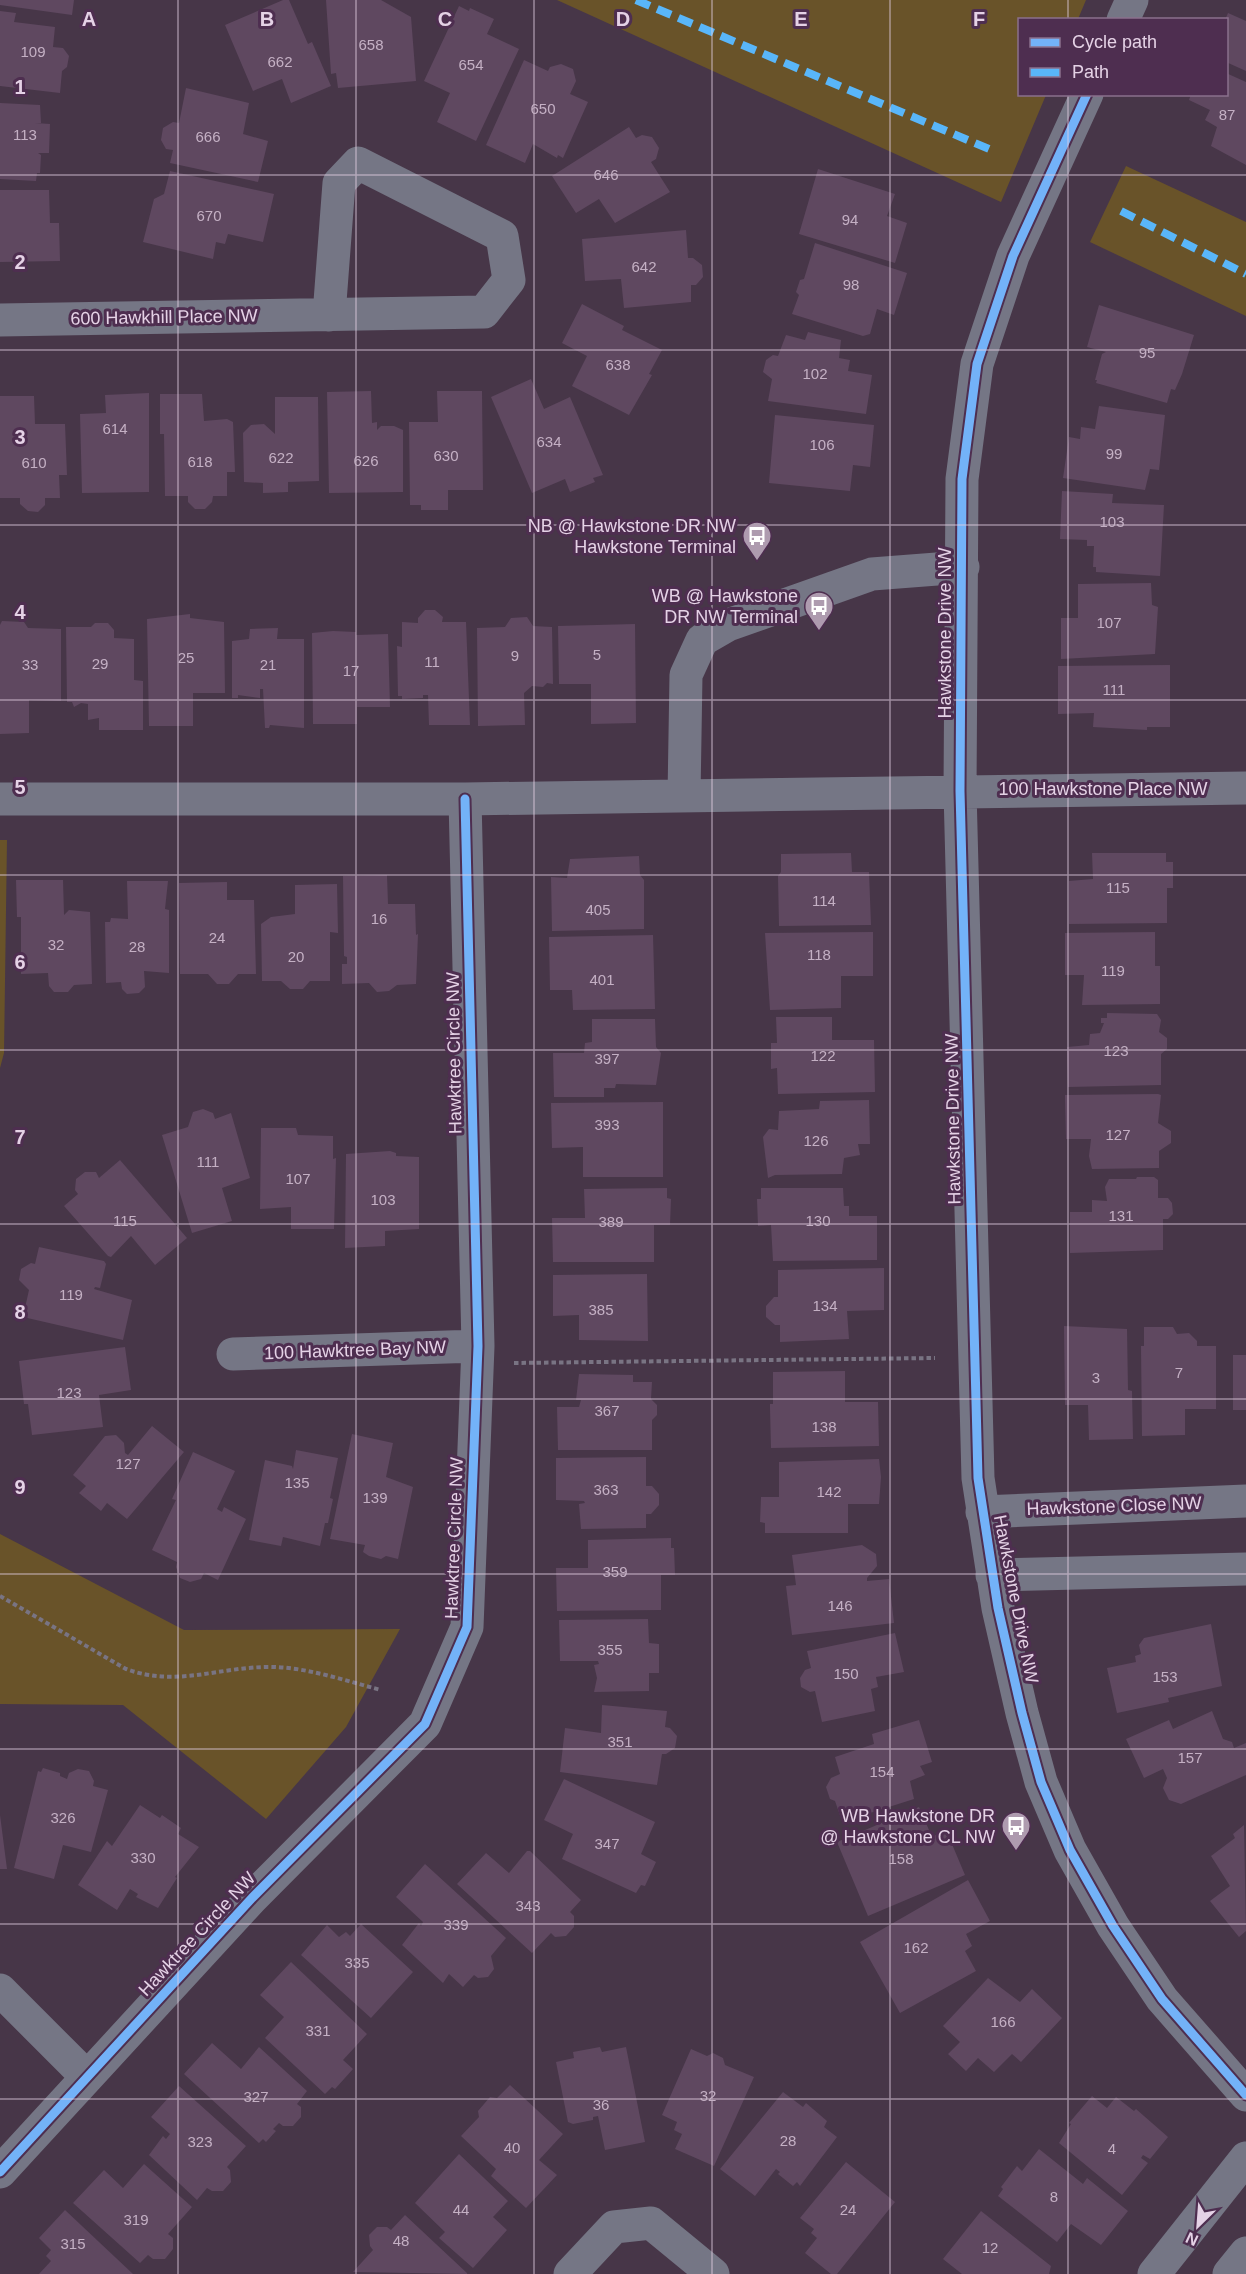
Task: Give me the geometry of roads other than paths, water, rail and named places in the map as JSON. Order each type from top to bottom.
[{"type":"street","points":[[1124,18],[1132,0]]},
{"type":"street","name":"Hawkstone Drive NW","points":[[1086,96],[1013,256],[977,364],[962,479],[960,790],[978,1478],[992,1575],[1020,1703],[1041,1782],[1070,1850],[1113,1926],[1162,1999],[1246,2095]]},
{"type":"street","name":"600 Hawkhill Place NW","points":[[0,320],[329,315],[484,312],[509,280],[502,236],[358,163],[339,183],[329,315]]},
{"type":"street","points":[[684,796],[686,675],[702,640],[728,624],[872,574],[963,567]]},
{"type":"street","name":"100 Hawkstone Place NW","points":[[960,790],[1246,788]]},
{"type":"street","points":[[0,800],[465,799],[960,790]]},
{"type":"street","name":"Hawktree Circle NW","points":[[0,2172],[252,1898],[425,1724],[467,1627],[478,1346],[465,799]]},
{"type":"street","name":"100 Hawktree Bay NW","points":[[233,1354],[478,1346]]},
{"type":"street","name":"Hawkstone Close NW","points":[[982,1512],[1246,1501]]},
{"type":"street","points":[[992,1575],[1246,1569]]},
{"type":"street","points":[[0,1990],[87,2077]]},
{"type":"street","points":[[1154,2274],[1246,2158]]},
{"type":"street","points":[[570,2274],[614,2227],[651,2223],[713,2274]]},
{"type":"street","points":[[1229,2274],[1246,2253]]},
{"type":"place","name":"NB @ Hawkstone DR NW Hawkstone Terminal","points":[[757,562]]},
{"type":"place","name":"WB @ Hawkstone DR NW Terminal","points":[[819,632]]},
{"type":"place","name":"WB Hawkstone DR @ Hawkstone CL NW","points":[[1016,1852]]}]
